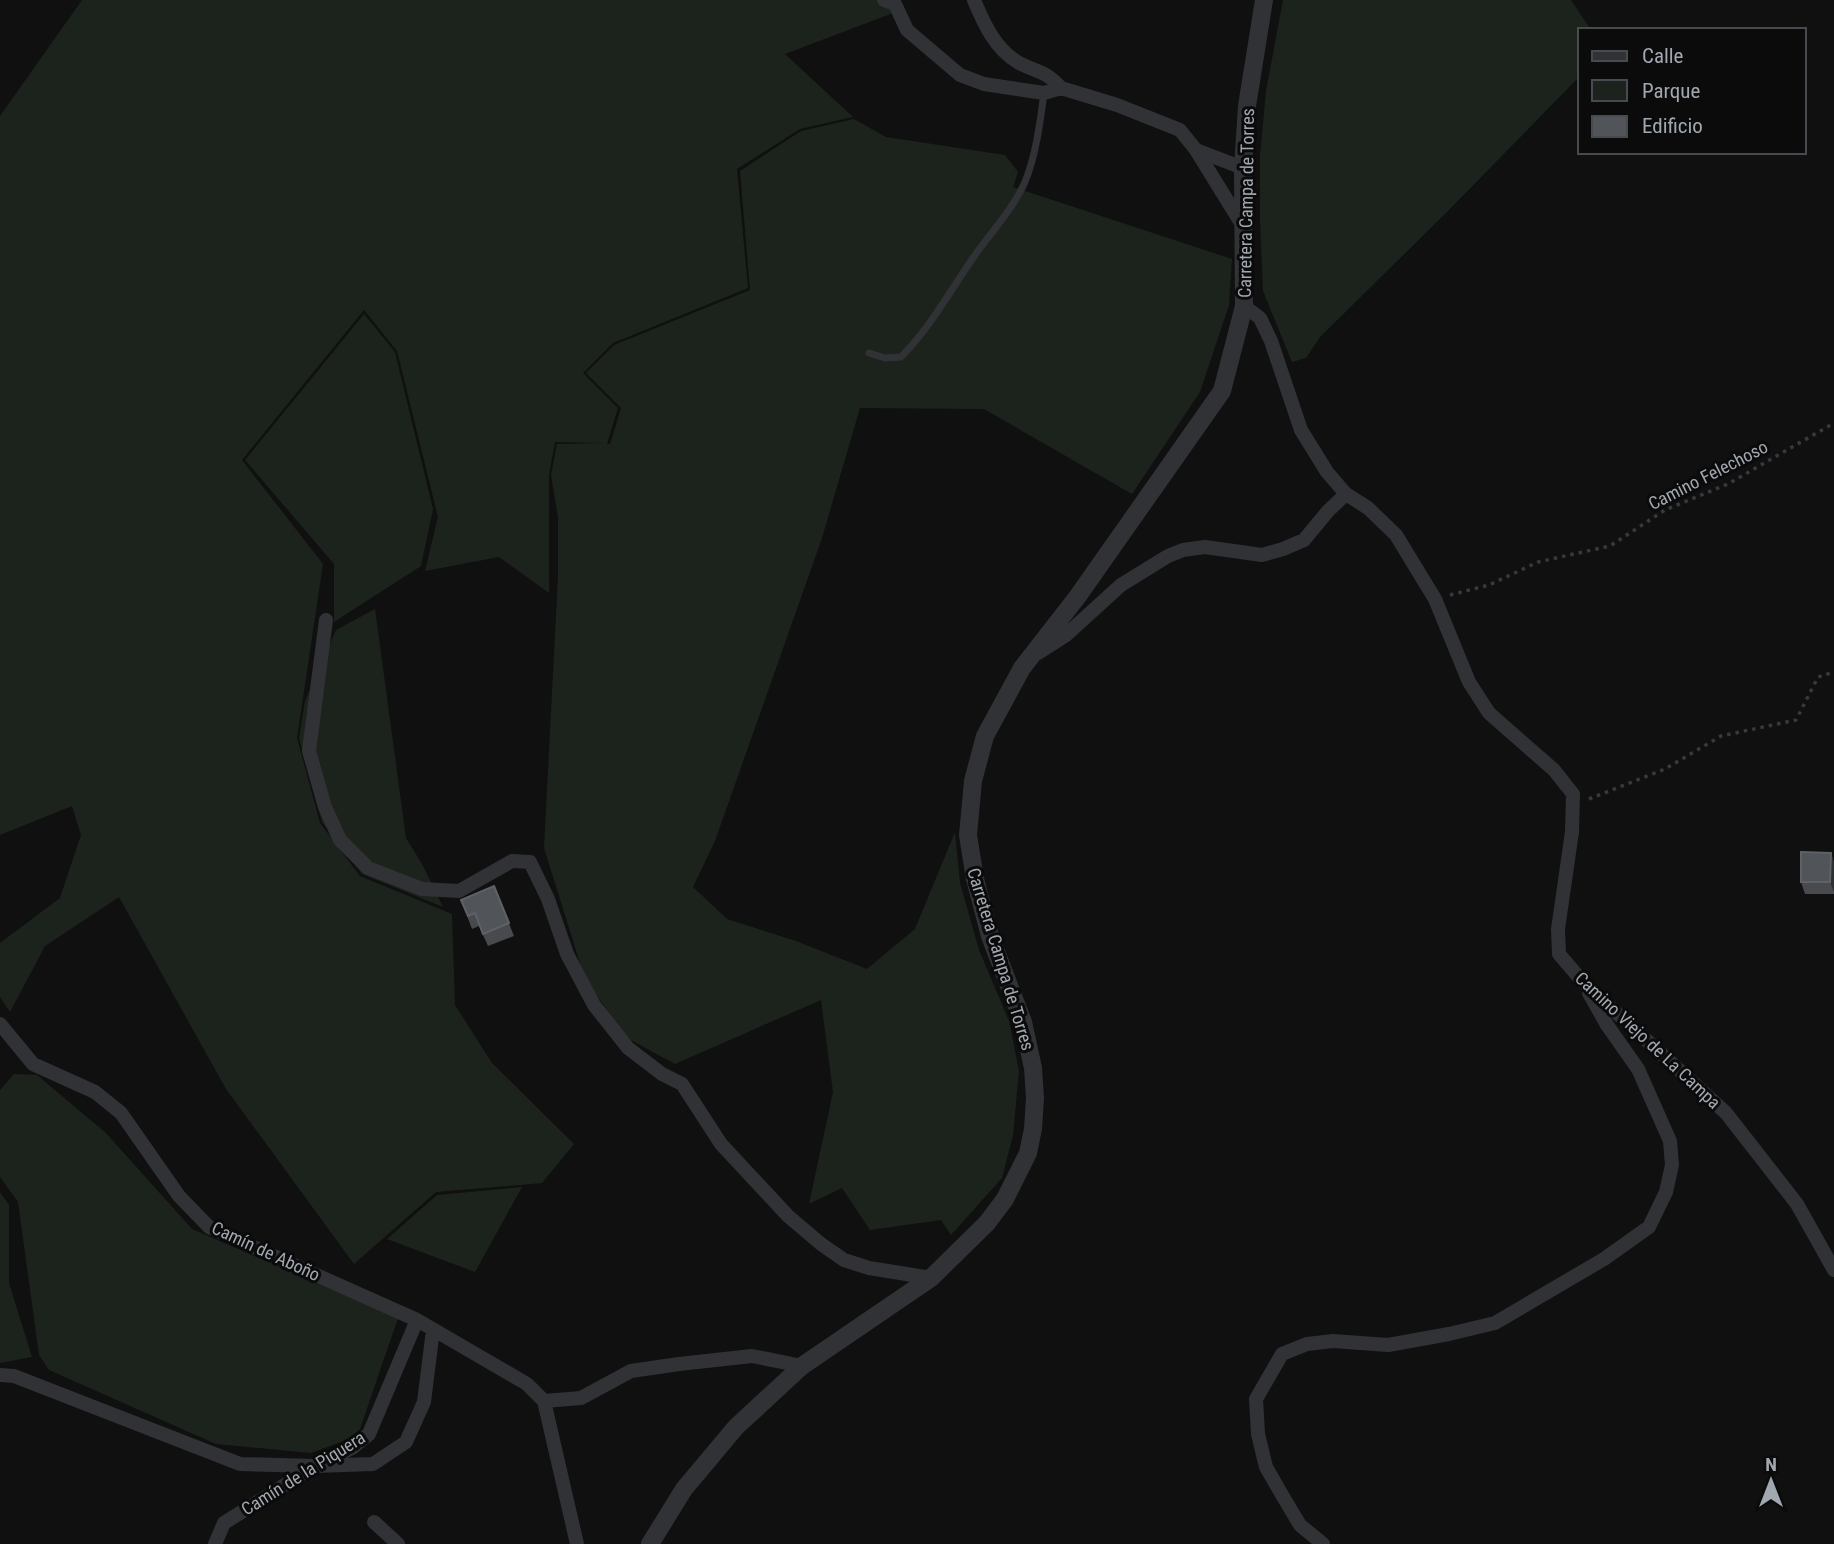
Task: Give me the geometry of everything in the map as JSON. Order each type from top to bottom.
[{"type":"street","points":[[884,0],[895,4],[907,30],[960,75],[984,83],[1044,93],[1061,88]]},
{"type":"street","points":[[974,0],[997,44],[1018,62],[1049,74],[1061,88],[1117,105],[1180,130],[1196,149],[1244,227]]},
{"type":"street","name":"Carretera Campa de Torres","points":[[650,1544],[684,1489],[736,1427],[802,1366],[931,1278],[987,1223],[1004,1199],[1028,1153],[1035,1097],[1033,1068],[1025,1033],[990,936],[975,879],[968,835],[973,781],[985,736],[1022,668],[1086,585],[1222,391],[1244,306],[1243,168],[1247,106],[1264,0]]},
{"type":"street","points":[[1196,149],[1243,168]]},
{"type":"street","name":"Camino Viejo de La Campa","points":[[1244,306],[1260,318],[1271,341],[1301,430],[1326,472],[1346,495],[1368,508],[1396,535],[1435,599],[1469,682],[1489,713],[1554,769],[1573,794],[1572,832],[1558,929],[1559,954],[1583,982],[1726,1113],[1797,1204],[1834,1270]]},
{"type":"street","points":[[1030,657],[1066,635],[1121,585],[1168,556],[1183,550],[1205,547],[1262,555],[1283,549],[1304,540],[1328,511],[1346,495]]},
{"type":"street","points":[[326,620],[309,751],[325,807],[340,840],[368,868],[422,889],[459,891],[512,861],[530,862],[548,899],[567,954],[594,1005],[628,1048],[662,1074],[682,1084],[722,1144],[788,1216],[845,1260],[869,1268],[931,1278]]},
{"type":"street","points":[[1323,1544],[1300,1525],[1285,1500],[1266,1467],[1258,1434],[1256,1399],[1282,1354],[1307,1344],[1333,1341],[1388,1345],[1449,1335],[1494,1323],[1604,1259],[1649,1227],[1666,1192],[1672,1165],[1670,1141],[1638,1069],[1607,1025],[1583,982]]},
{"type":"street","name":"Camín de Aboño","points":[[0,1024],[33,1064],[95,1092],[121,1113],[180,1196],[209,1227],[417,1320],[527,1384],[544,1401]]},
{"type":"street","name":"Camín de la Piquera","points":[[215,1544],[225,1523],[315,1466],[352,1448],[369,1434],[417,1320]]},
{"type":"street","points":[[0,1375],[14,1376],[240,1464],[373,1464],[406,1441],[424,1402],[433,1330]]},
{"type":"street","points":[[577,1544],[544,1401],[581,1398],[631,1371],[667,1366],[751,1356],[802,1366]]},
{"type":"street","points":[[374,1522],[398,1544]]},
{"type":"lane","points":[[869,353],[885,358],[901,357],[926,328],[975,255],[1006,216],[1025,182],[1039,130],[1044,93]]},
{"type":"path","name":"Camino Felechoso","points":[[1435,599],[1489,585],[1538,562],[1610,546],[1665,510],[1728,484],[1834,423]]},
{"type":"path","points":[[1573,805],[1665,769],[1721,736],[1796,720],[1818,677],[1834,672]]},
{"type":"green space","points":[[82,0],[890,0],[893,13],[785,54],[853,117],[800,129],[737,169],[748,288],[613,343],[583,373],[618,408],[607,444],[610,444],[621,408],[586,373],[614,345],[750,290],[740,171],[801,131],[854,119],[886,137],[1005,155],[1018,172],[1013,187],[1232,259],[1229,305],[1200,392],[1132,494],[984,409],[860,408],[822,538],[715,841],[693,887],[727,919],[796,941],[867,969],[915,929],[955,832],[960,883],[979,950],[1009,1021],[1019,1071],[1013,1135],[1002,1178],[951,1235],[941,1220],[870,1230],[842,1188],[809,1204],[833,1092],[821,1000],[675,1064],[627,1038],[585,979],[544,848],[558,576],[558,517],[551,475],[557,444],[603,443],[555,442],[549,475],[549,593],[499,557],[425,571],[438,517],[397,351],[364,310],[242,460],[323,564],[297,738],[320,823],[360,876],[452,914],[455,1005],[492,1063],[574,1144],[542,1183],[436,1192],[354,1264],[226,1089],[119,897],[45,946],[10,1012],[0,997],[0,943],[60,898],[81,835],[72,806],[0,835],[0,116]]},
{"type":"green space","points":[[1283,0],[1571,0],[1590,28],[1578,28],[1578,78],[1320,337],[1306,358],[1292,362],[1263,291],[1260,155],[1266,91]]},
{"type":"green space","points":[[364,314],[395,352],[433,509],[421,566],[334,622],[334,564],[245,460]]},
{"type":"green space","points":[[375,609],[406,838],[443,907],[362,874],[322,822],[299,738],[305,701],[336,630]]},
{"type":"green space","points":[[14,1074],[37,1075],[106,1133],[192,1229],[398,1318],[360,1429],[349,1439],[311,1453],[216,1444],[49,1370],[39,1355],[18,1202],[0,1177],[0,1090]]},
{"type":"green space","points":[[522,1187],[475,1272],[387,1239],[437,1195]]},
{"type":"green space","points":[[0,1192],[9,1205],[9,1283],[32,1357],[0,1363]]},
{"type":"building","points":[[1801,852],[1831,853],[1830,882],[1801,882]]},
{"type":"building","points":[[494,886],[509,923],[483,934],[475,913],[468,916],[461,900]]}]
